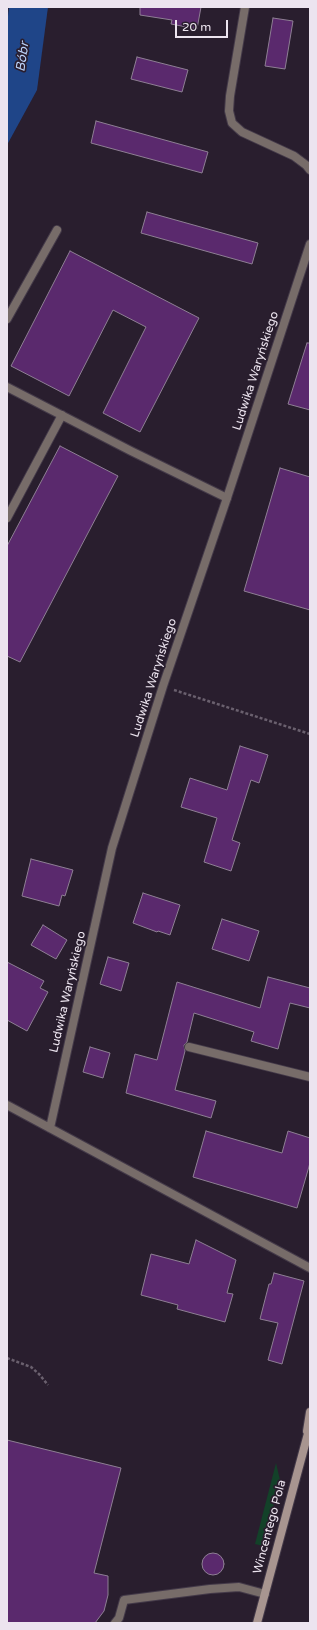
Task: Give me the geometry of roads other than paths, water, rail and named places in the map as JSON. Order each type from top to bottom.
[{"type":"street","points":[[245,7],[230,96],[229,111],[232,123],[242,132],[294,156],[310,170]]},
{"type":"street","points":[[7,318],[57,230]]},
{"type":"street","name":"Ludwika Waryńskiego","points":[[50,1128],[112,848],[163,686],[310,244]]},
{"type":"street","points":[[7,387],[226,498]]},
{"type":"street","points":[[7,518],[62,415]]},
{"type":"street","points":[[190,1047],[310,1077]]},
{"type":"street","points":[[7,1105],[310,1268]]},
{"type":"street","name":"Wincentego Pola","points":[[257,1623],[306,1436],[310,1412]]},
{"type":"street","name":"Wincentego Pola","points":[[306,1436],[310,1426]]},
{"type":"street","points":[[115,1623],[119,1618],[124,1600],[210,1589],[239,1587],[265,1594]]},
{"type":"water","name":"Bóbr","points":[[9,7],[48,7],[37,90],[7,145],[7,25]]}]
